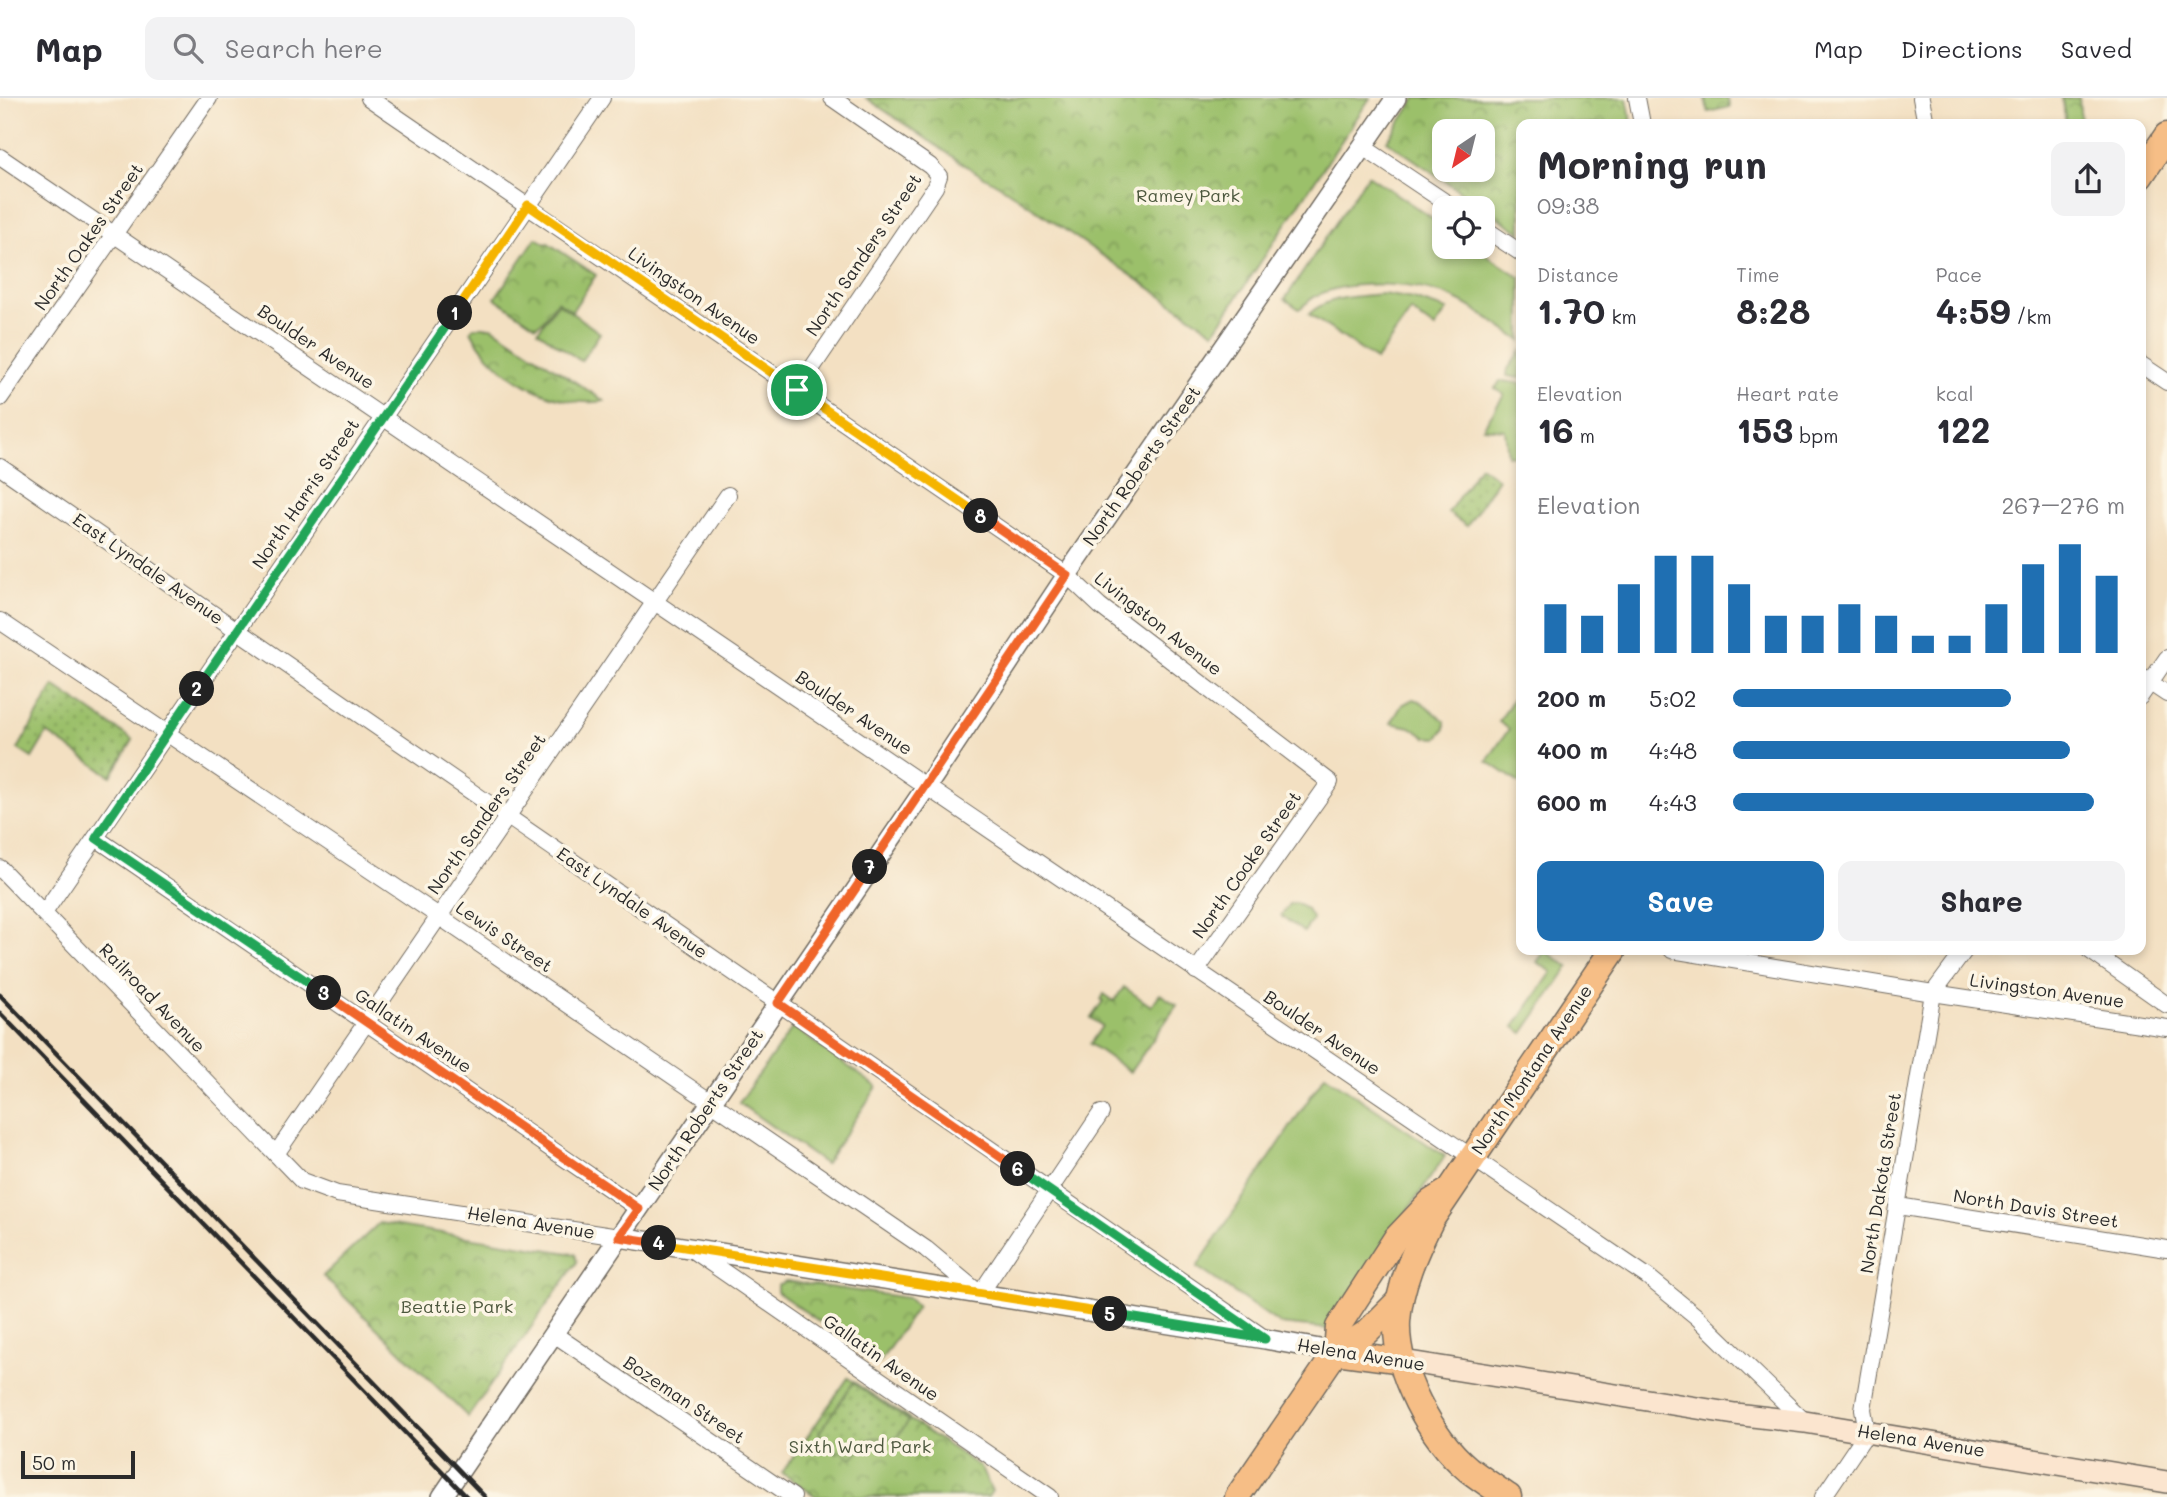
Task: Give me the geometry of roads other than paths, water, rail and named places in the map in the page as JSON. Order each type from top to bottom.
[{"type":"highway","points":[[2146,167],[2167,136]]},
{"type":"highway","name":"North Montana Avenue","points":[[1402,1361],[1397,1337],[1401,1298],[1420,1242],[1431,1219],[1610,955]]},
{"type":"highway","points":[[1402,1361],[1405,1374],[1419,1401],[1450,1451],[1468,1468],[1508,1497]]},
{"type":"main road","name":"North Montana Avenue","points":[[1336,1352],[1338,1326],[1395,1239],[1430,1202],[1450,1190]]},
{"type":"main road","name":"North Montana Avenue","points":[[1237,1497],[1336,1352],[1367,1332],[1401,1298]]},
{"type":"main road","name":"Helena Avenue","points":[[1336,1352],[1735,1414],[1805,1422],[2167,1482]]},
{"type":"street","name":"North Oakes Street","points":[[0,398],[209,98]]},
{"type":"street","name":"Livingston Avenue","points":[[369,98],[1067,575],[1100,606],[1330,782]]},
{"type":"street","name":"North Harris Street","points":[[44,913],[602,98]]},
{"type":"street","name":"North Sanders Street","points":[[797,390],[939,176],[930,166],[832,98]]},
{"type":"street","name":"North Roberts Street","points":[[442,1497],[927,786],[1067,575],[1396,98]]},
{"type":"street","points":[[1637,98],[1641,119]]},
{"type":"street","points":[[1921,98],[1925,119]]},
{"type":"street","points":[[1363,147],[1436,196]]},
{"type":"street","name":"Boulder Avenue","points":[[0,157],[1648,1277],[1697,1318],[1805,1422]]},
{"type":"street","points":[[1495,236],[1516,250]]},
{"type":"street","points":[[2146,368],[2167,382]]},
{"type":"street","name":"East Lyndale Avenue","points":[[0,467],[1265,1339]]},
{"type":"street","name":"North Sanders Street","points":[[276,1154],[729,495]]},
{"type":"street","name":"Lewis Street","points":[[0,621],[712,1102],[926,1249],[980,1294]]},
{"type":"street","points":[[2146,678],[2167,658]]},
{"type":"street","points":[[2146,680],[2167,694]]},
{"type":"street","name":"North Cooke Street","points":[[1196,971],[1330,782]]},
{"type":"street","name":"Gallatin Avenue","points":[[96,838],[639,1209]]},
{"type":"street","name":"Railroad Avenue","points":[[0,868],[276,1154]]},
{"type":"street","name":"Livingston Avenue","points":[[1702,955],[2167,1028]]},
{"type":"street","name":"North Dakota Street","points":[[1867,1432],[1863,1409],[1933,993],[1961,955]]},
{"type":"street","points":[[2096,955],[2167,1004]]},
{"type":"street","points":[[980,1294],[1101,1113]]},
{"type":"street","name":"Helena Avenue","points":[[276,1154],[302,1181],[337,1194],[1336,1352]]},
{"type":"street","name":"North Davis Street","points":[[1898,1206],[2167,1249]]},
{"type":"street","name":"Gallatin Avenue","points":[[690,1248],[1051,1497]]},
{"type":"street","name":"Bozeman Street","points":[[554,1334],[793,1497]]},
{"type":"street","points":[[1823,1497],[1867,1432]]},
{"type":"railway","points":[[0,995],[485,1497]]},
{"type":"railway","points":[[0,1013],[467,1497]]},
{"type":"park label","name":"Ramey Park","points":[[1188,196]]},
{"type":"park label","name":"Beattie Park","points":[[457,1307]]},
{"type":"park label","name":"Sixth Ward Park","points":[[860,1447]]}]
